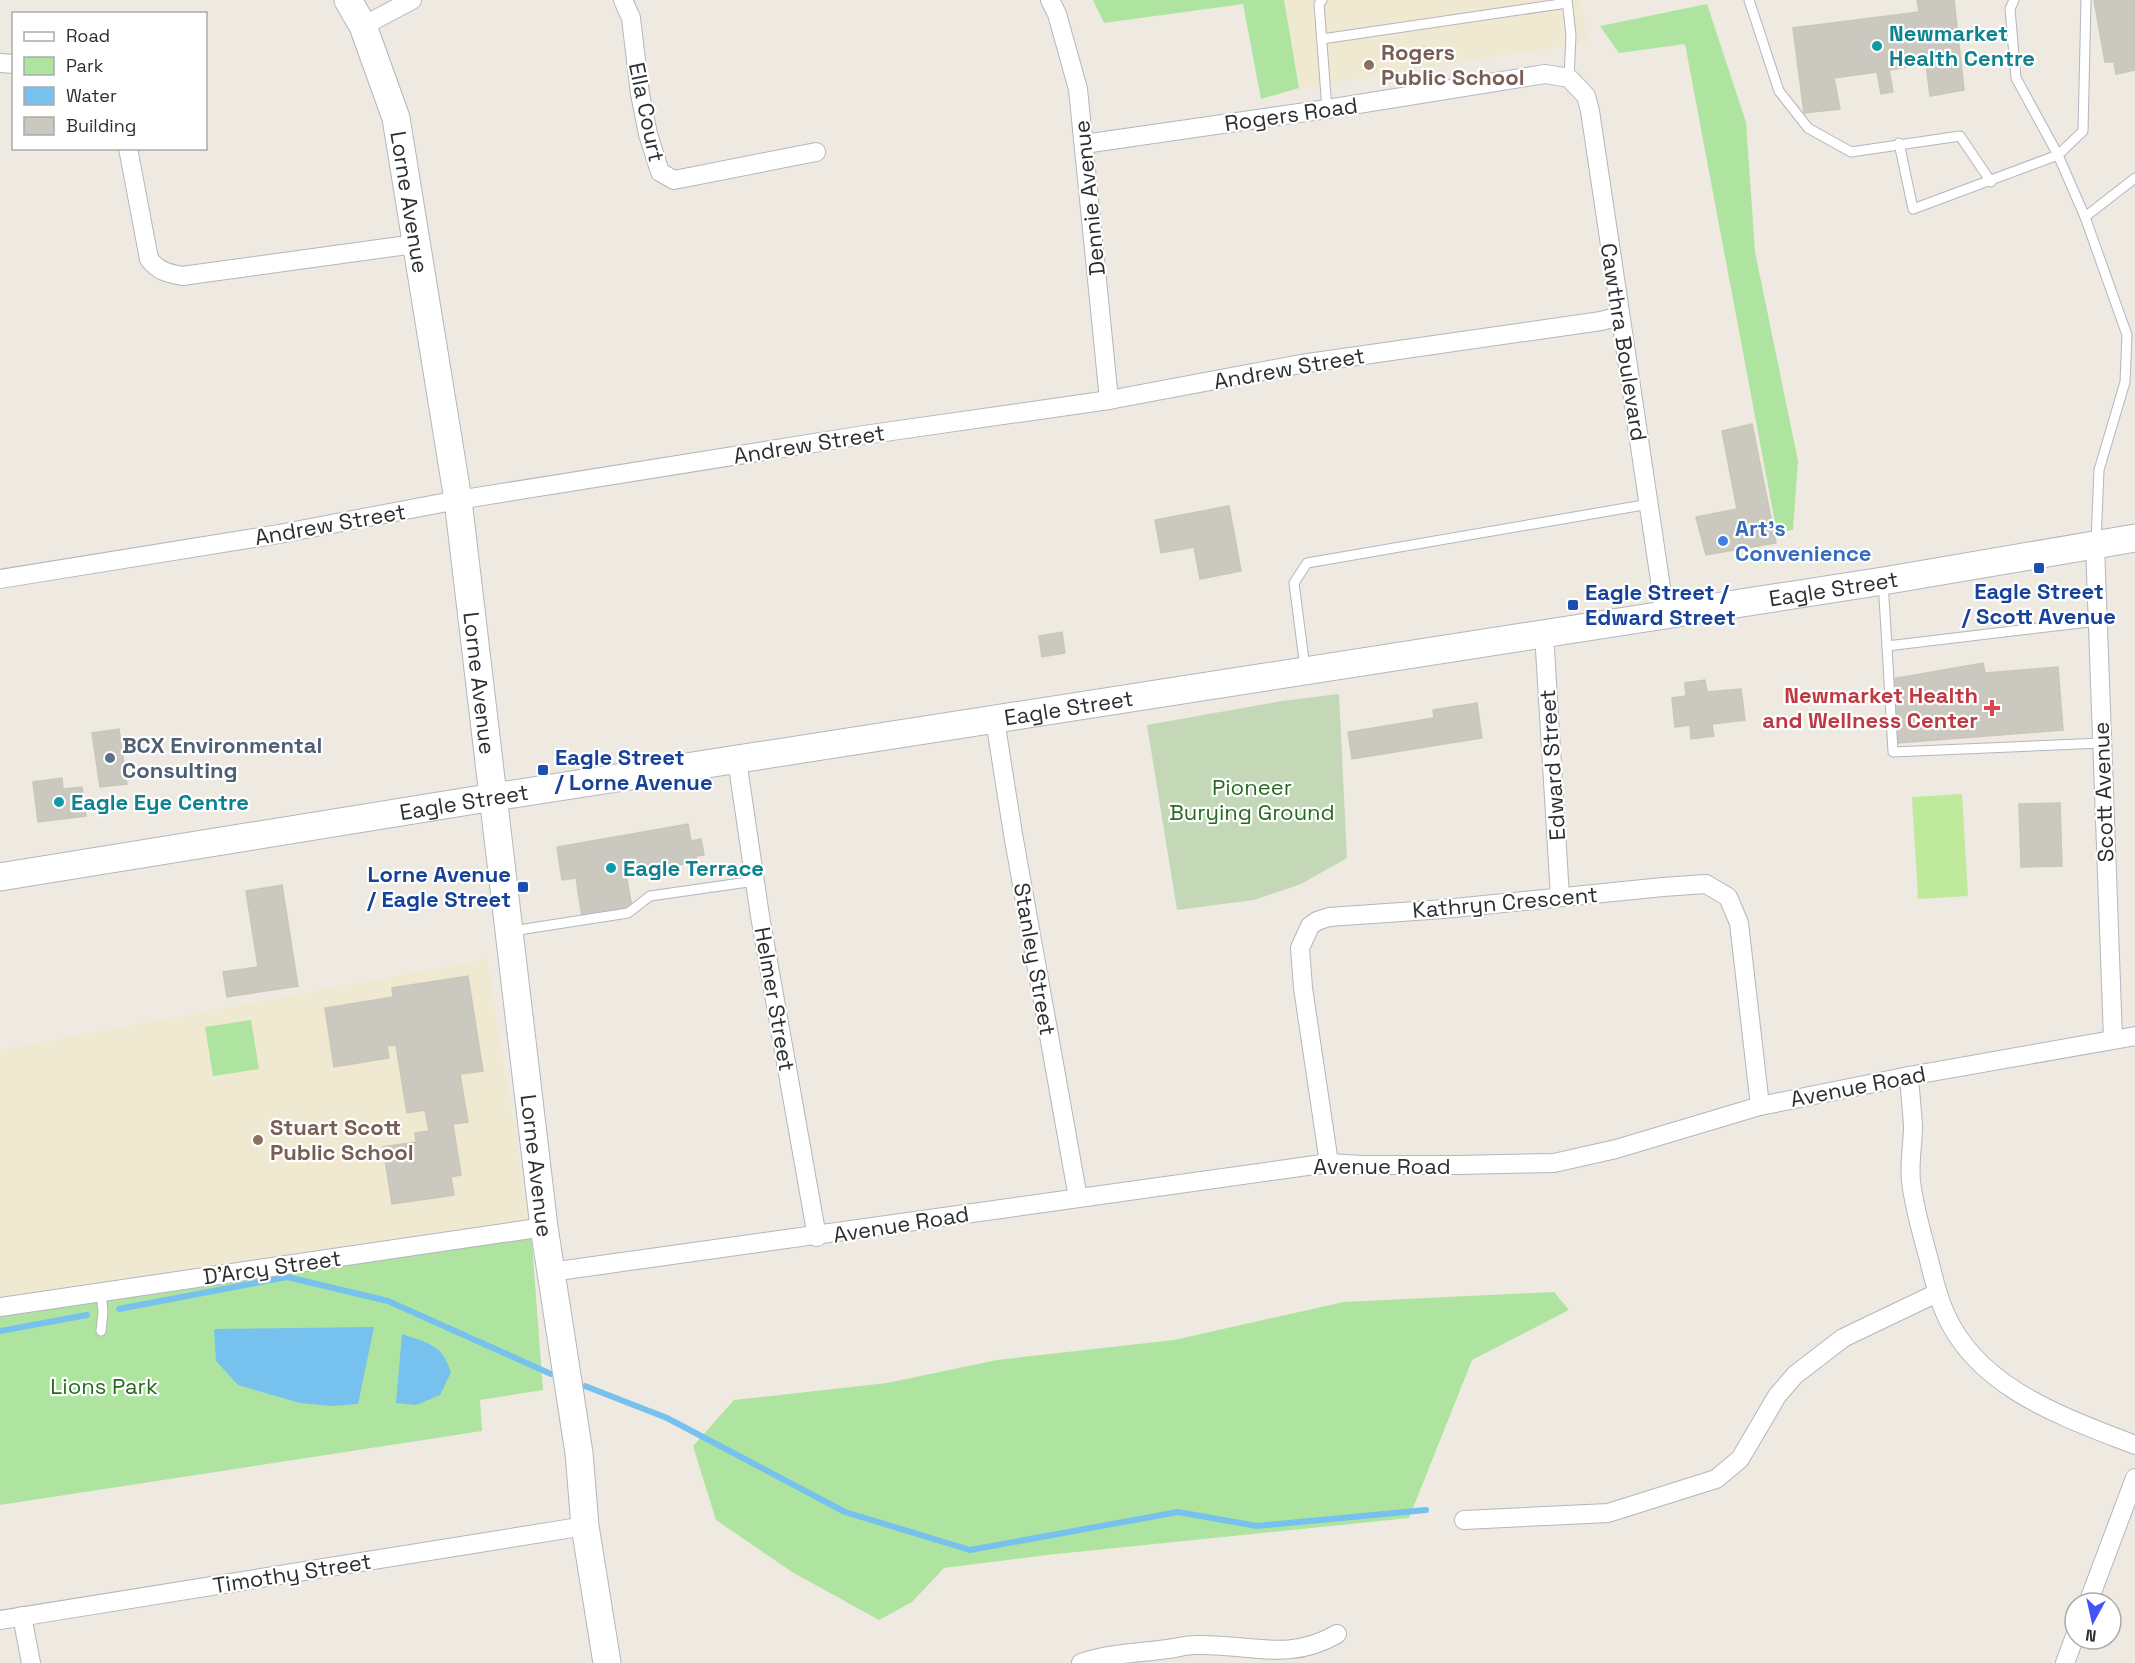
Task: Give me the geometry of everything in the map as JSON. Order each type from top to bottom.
[{"type":"main road","name":"Lorne Avenue","points":[[348,0],[363,26],[396,118],[458,500],[544,1227],[579,1453],[585,1526],[607,1663]]},
{"type":"main road","name":"Eagle Street","points":[[0,877],[494,797],[1883,581],[2135,538]]},
{"type":"street","points":[[363,26],[412,0]]},
{"type":"street","name":"Ella Court","points":[[623,0],[631,18],[640,94],[648,134],[660,172],[674,180],[816,152]]},
{"type":"street","name":"Dennie Avenue","points":[[1050,0],[1057,14],[1078,89],[1109,400]]},
{"type":"street","name":"Rogers Road","points":[[1084,144],[1327,109],[1545,74],[1569,78]]},
{"type":"street","name":"Cawthra Boulevard","points":[[1569,78],[1586,96],[1590,111],[1665,614]]},
{"type":"street","points":[[128,150],[149,259],[156,269],[171,274],[182,276],[415,244]]},
{"type":"street","name":"Andrew Street","points":[[0,579],[279,534],[458,500],[864,435],[1109,400],[1300,364],[1600,321],[1620,316]]},
{"type":"street","name":"Scott Avenue","points":[[2095,545],[2113,1039]]},
{"type":"street","name":"Edward Street","points":[[1544,633],[1560,897]]},
{"type":"street","name":"Stanley Street","points":[[995,720],[1078,1198]]},
{"type":"street","name":"Helmer Street","points":[[737,760],[755,881],[817,1237]]},
{"type":"street","name":"Kathryn Crescent","points":[[1329,1163],[1303,988],[1300,948],[1310,926],[1329,917],[1444,909],[1706,884],[1728,897],[1738,923],[1761,1106]]},
{"type":"street","name":"Avenue Road","points":[[551,1272],[817,1237],[1329,1163],[1457,1165],[1554,1163],[1616,1149],[1761,1106],[1909,1076],[2135,1036]]},
{"type":"street","points":[[1909,1076],[1913,1127],[1911,1178],[1915,1208],[1937,1293],[1946,1315],[1960,1338],[1977,1362],[2053,1413],[2135,1445]]},
{"type":"street","name":"D'Arcy Street","points":[[0,1307],[544,1227]]},
{"type":"street","points":[[1464,1520],[1608,1513],[1716,1479],[1740,1459],[1777,1396],[1795,1375],[1843,1338],[1937,1293]]},
{"type":"street","points":[[2093,1591],[2135,1478]]},
{"type":"street","name":"Timothy Street","points":[[0,1620],[585,1526]]},
{"type":"street","points":[[22,1616],[31,1663]]},
{"type":"street","points":[[1081,1663],[1128,1652],[1168,1656],[1195,1645],[1231,1647],[1280,1655],[1314,1649],[1337,1634]]},
{"type":"lane","points":[[1322,0],[1319,4],[1327,109]]},
{"type":"lane","points":[[1749,0],[1779,91],[1808,128],[1851,152],[1899,143],[1960,136],[1991,182]]},
{"type":"lane","points":[[2014,0],[2010,9],[2016,78],[2058,155],[2085,217],[2127,335],[2125,382],[2098,470],[2095,545]]},
{"type":"lane","points":[[1899,143],[1913,209],[1991,182],[2058,155],[2083,131],[2086,0]]},
{"type":"lane","points":[[1322,39],[1567,2],[1571,35],[1569,78]]},
{"type":"lane","points":[[2085,217],[2135,178]]},
{"type":"lane","points":[[1306,670],[1294,583],[1307,563],[1648,504]]},
{"type":"lane","points":[[1883,581],[1893,752],[2102,742]]},
{"type":"lane","points":[[1887,646],[2098,621]]},
{"type":"lane","points":[[510,932],[623,914],[633,910],[642,900],[650,896],[755,881]]},
{"type":"lane","points":[[101,1293],[103,1312],[101,1331]]},
{"type":"shaded area","name":"Rogers Public School","points":[[1284,0],[1581,0],[1588,42],[1299,88]]},
{"type":"shaded area","name":"Stuart Scott Public School","points":[[487,959],[531,1230],[0,1298],[0,1050]]},
{"type":"green space","points":[[1093,0],[1284,0],[1299,88],[1261,99],[1243,4],[1104,23]]},
{"type":"green space","points":[[1707,4],[1746,122],[1755,252],[1798,461],[1793,530],[1777,533],[1685,44],[1619,53],[1600,26]]},
{"type":"green space","name":"Pioneer Burying Ground","points":[[1339,694],[1347,858],[1301,884],[1254,900],[1177,910],[1147,725],[1282,701]]},
{"type":"green space","points":[[1962,794],[1968,896],[1918,899],[1912,797]]},
{"type":"green space","points":[[251,1020],[259,1069],[213,1076],[205,1027]]},
{"type":"green space","name":"Lions Park","points":[[531,1230],[543,1390],[480,1400],[482,1431],[0,1505],[0,1298]]},
{"type":"green space","points":[[1554,1292],[1569,1310],[1472,1360],[1409,1518],[1047,1555],[944,1568],[912,1602],[879,1620],[792,1572],[716,1520],[693,1446],[734,1400],[887,1383],[997,1360],[1174,1340],[1344,1302]]},
{"type":"water","points":[[374,1327],[358,1404],[332,1406],[300,1403],[238,1385],[216,1361],[214,1329]]},
{"type":"water","points":[[402,1334],[433,1346],[443,1355],[451,1372],[440,1395],[416,1405],[396,1403]]},
{"type":"building","name":"Newmarket Health Centre","points":[[1917,0],[1954,0],[1964,90],[1930,96],[1926,64],[1889,70],[1893,92],[1881,94],[1877,72],[1834,78],[1840,109],[1804,113],[1793,28],[1919,12]]},
{"type":"building","name":"Newmarket Health Centre","points":[[2094,0],[2135,0],[2135,70],[2116,74],[2114,62],[2105,62]]},
{"type":"building","points":[[1752,424],[1776,543],[1706,555],[1696,517],[1737,509],[1722,431]]},
{"type":"building","points":[[1229,506],[1241,571],[1200,579],[1194,547],[1161,553],[1155,520]]},
{"type":"building","points":[[1062,632],[1065,653],[1042,657],[1039,636]]},
{"type":"building","points":[[1983,663],[1985,673],[2058,667],[2063,730],[1898,743],[1891,679]]},
{"type":"building","points":[[1705,680],[1707,692],[1741,689],[1745,720],[1712,724],[1714,736],[1691,739],[1690,725],[1675,727],[1672,698],[1686,696],[1685,683]]},
{"type":"building","points":[[1477,703],[1482,738],[1352,759],[1348,732],[1434,718],[1433,710]]},
{"type":"building","name":"BCX Environmental Consulting","points":[[119,729],[127,784],[100,787],[92,733]]},
{"type":"building","name":"Eagle Eye Centre","points":[[62,778],[63,789],[82,787],[86,816],[38,822],[33,782]]},
{"type":"building","points":[[2060,803],[2062,866],[2021,867],[2019,804]]},
{"type":"building","name":"Eagle Terrace","points":[[688,824],[691,841],[701,839],[704,855],[696,856],[697,862],[626,874],[632,908],[582,917],[576,878],[562,880],[557,847]]},
{"type":"building","points":[[282,885],[298,986],[227,997],[223,972],[258,967],[246,891]]},
{"type":"building","points":[[468,976],[483,1071],[460,1074],[468,1122],[453,1124],[461,1175],[451,1177],[454,1195],[392,1204],[383,1147],[416,1142],[415,1133],[429,1131],[425,1110],[407,1113],[396,1045],[387,1046],[389,1058],[334,1067],[325,1008],[393,997],[392,988]]},
{"type":"waterway","points":[[119,1309],[287,1277],[388,1301],[551,1374]]},
{"type":"waterway","points":[[0,1331],[87,1315]]},
{"type":"waterway","points":[[585,1386],[667,1418],[845,1512],[970,1550],[1178,1512],[1257,1526],[1426,1510]]},
{"type":"place","name":"Newmarket Health Centre","points":[[1877,46]]},
{"type":"place","name":"Rogers Public School","points":[[1369,65]]},
{"type":"place","name":"Art's Convenience","points":[[1723,541]]},
{"type":"place","name":"Eagle Street / Scott Avenue","points":[[2039,568]]},
{"type":"place","name":"Eagle Street / Edward Street","points":[[1573,605]]},
{"type":"place","name":"Newmarket Health and Wellness Center","points":[[1992,708]]},
{"type":"place","name":"BCX Environmental Consulting","points":[[110,758]]},
{"type":"place","name":"Eagle Street / Lorne Avenue","points":[[543,770]]},
{"type":"place","name":"Eagle Eye Centre","points":[[59,802]]},
{"type":"place","name":"Eagle Terrace","points":[[611,868]]},
{"type":"place","name":"Lorne Avenue / Eagle Street","points":[[523,887]]},
{"type":"place","name":"Stuart Scott Public School","points":[[258,1140]]}]
